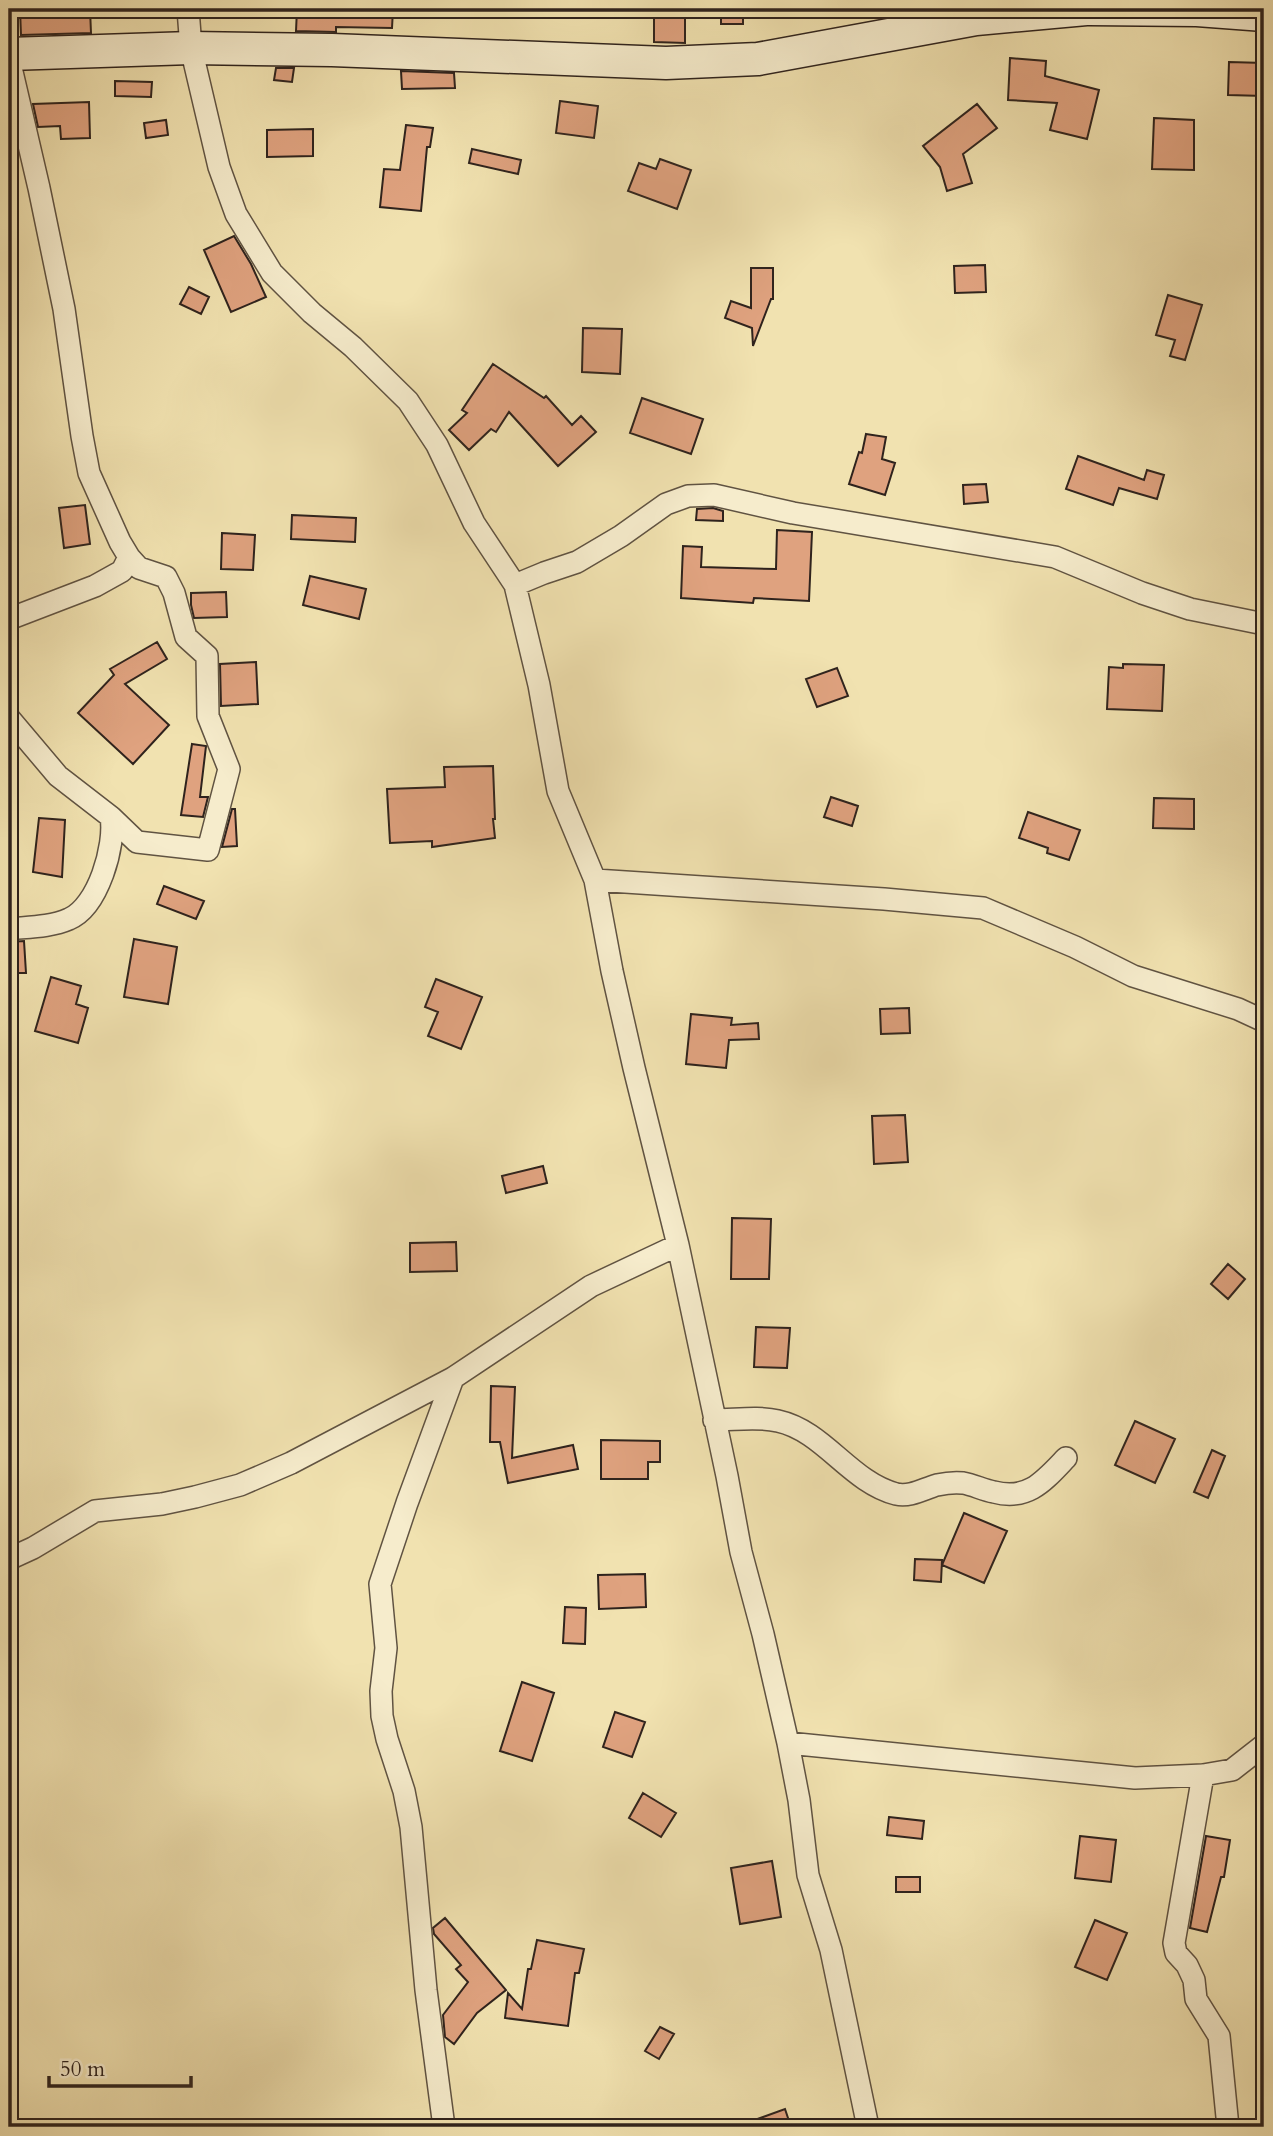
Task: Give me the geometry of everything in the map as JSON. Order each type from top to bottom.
[{"type":"street","points":[[188,9],[191,48],[219,167],[236,214],[272,272],[312,313],[408,401],[437,445],[474,523],[514,585],[539,685],[558,792],[595,880],[628,1044],[678,1244],[741,1552],[788,1744],[799,1800],[808,1875],[831,1950],[868,2127]]},
{"type":"street","points":[[126,564],[120,542],[89,473],[64,309],[9,57],[191,48],[332,50],[680,63],[758,59],[976,19],[1087,9],[1197,10],[1264,16]]},
{"type":"street","points":[[514,585],[577,562],[621,536],[666,504],[688,496],[714,495],[793,513],[1055,557],[1190,610],[1264,624]]},
{"type":"street","points":[[9,718],[58,776],[111,817],[137,842],[208,850],[229,769],[208,716],[207,656],[186,637],[174,593],[166,577],[126,564]]},
{"type":"street","points":[[9,619],[95,586],[126,564]]},
{"type":"street","points":[[9,929],[41,926],[70,919],[82,910],[97,887],[110,850],[113,829],[111,817]]},
{"type":"street","points":[[595,880],[983,908],[1075,947],[1133,976],[1238,1009],[1264,1021]]},
{"type":"street","points":[[9,1559],[95,1511],[162,1504],[240,1485],[291,1463],[453,1378],[592,1286],[678,1244]]},
{"type":"street","points":[[444,2127],[426,1990],[411,1827],[404,1791],[382,1716],[381,1691],[386,1648],[380,1584],[453,1378]]},
{"type":"street","points":[[714,1420],[779,1421],[804,1432],[876,1486],[898,1495],[920,1493],[950,1482],[972,1484],[993,1492],[1012,1495],[1039,1486],[1066,1458]]},
{"type":"street","points":[[788,1744],[1135,1778],[1203,1775],[1232,1770],[1264,1745]]},
{"type":"street","points":[[1203,1775],[1174,1943],[1176,1953],[1187,1965],[1194,1980],[1196,1998],[1219,2036],[1228,2127]]},
{"type":"building","points":[[20,9],[90,9],[91,33],[21,35]]},
{"type":"building","points":[[297,9],[393,9],[392,28],[336,27],[336,32],[296,31]]},
{"type":"building","points":[[721,9],[743,9],[743,24],[721,24]]},
{"type":"building","points":[[654,14],[685,15],[685,43],[654,42]]},
{"type":"building","points":[[1010,58],[1046,61],[1045,76],[1099,90],[1087,139],[1050,130],[1057,103],[1008,100]]},
{"type":"building","points":[[1229,62],[1264,63],[1264,96],[1228,95]]},
{"type":"building","points":[[276,68],[294,68],[292,82],[274,80]]},
{"type":"building","points":[[401,71],[454,73],[455,88],[402,89]]},
{"type":"building","points":[[115,81],[152,82],[151,97],[115,96]]},
{"type":"building","points":[[560,101],[598,106],[594,138],[556,133]]},
{"type":"building","points":[[89,102],[90,138],[61,139],[60,126],[38,127],[33,104]]},
{"type":"building","points":[[977,104],[997,128],[963,154],[972,183],[947,191],[940,167],[923,146]]},
{"type":"building","points":[[1154,118],[1194,120],[1194,170],[1152,169]]},
{"type":"building","points":[[166,120],[168,135],[146,138],[144,123]]},
{"type":"building","points":[[406,125],[433,128],[430,147],[427,147],[421,211],[380,207],[384,169],[400,170]]},
{"type":"building","points":[[313,129],[313,156],[267,157],[267,130]]},
{"type":"building","points":[[472,149],[521,160],[518,174],[469,163]]},
{"type":"building","points":[[660,159],[691,170],[677,209],[628,191],[639,163],[656,169]]},
{"type":"building","points":[[234,236],[266,297],[231,312],[204,250]]},
{"type":"building","points":[[985,265],[986,292],[955,293],[954,266]]},
{"type":"building","points":[[751,268],[773,268],[773,299],[753,346],[752,328],[725,318],[731,301],[751,308]]},
{"type":"building","points":[[189,287],[209,297],[201,314],[180,304]]},
{"type":"building","points":[[1168,295],[1202,305],[1185,360],[1170,356],[1175,340],[1156,335]]},
{"type":"building","points":[[583,328],[622,329],[620,374],[582,372]]},
{"type":"building","points":[[493,364],[544,398],[546,396],[572,425],[581,416],[596,432],[558,466],[509,412],[496,432],[491,429],[469,450],[449,430],[467,413],[462,410]]},
{"type":"building","points":[[642,398],[703,419],[691,454],[630,433]]},
{"type":"building","points":[[866,434],[886,437],[882,459],[895,463],[885,495],[849,484],[859,452],[862,453]]},
{"type":"building","points":[[1078,456],[1144,480],[1147,470],[1164,475],[1157,499],[1119,488],[1113,505],[1066,489]]},
{"type":"building","points":[[986,484],[988,502],[964,504],[963,485]]},
{"type":"building","points":[[85,505],[90,544],[64,548],[59,508]]},
{"type":"building","points":[[713,508],[723,511],[723,521],[696,520],[697,509]]},
{"type":"building","points":[[292,515],[356,518],[355,542],[291,539]]},
{"type":"building","points":[[777,530],[812,532],[809,601],[754,598],[753,603],[681,598],[683,546],[702,547],[701,567],[776,569]]},
{"type":"building","points":[[222,533],[255,535],[253,570],[221,569]]},
{"type":"building","points":[[310,576],[366,589],[359,619],[303,605]]},
{"type":"building","points":[[226,592],[227,617],[194,618],[191,593]]},
{"type":"building","points":[[157,642],[167,659],[125,684],[169,725],[133,764],[78,713],[114,675],[110,669]]},
{"type":"building","points":[[256,662],[258,704],[221,706],[220,664]]},
{"type":"building","points":[[1123,664],[1164,665],[1162,711],[1107,709],[1109,667],[1123,668]]},
{"type":"building","points":[[837,668],[848,696],[817,707],[806,679]]},
{"type":"building","points":[[192,744],[206,746],[200,797],[208,797],[203,817],[181,815]]},
{"type":"building","points":[[493,766],[495,838],[432,847],[432,841],[390,843],[387,789],[445,787],[444,767]]},
{"type":"building","points":[[831,797],[858,806],[852,826],[824,817]]},
{"type":"building","points":[[1154,798],[1194,799],[1194,829],[1153,828]]},
{"type":"building","points":[[232,809],[235,809],[237,846],[222,847]]},
{"type":"building","points":[[1028,812],[1080,830],[1069,860],[1047,853],[1048,848],[1019,838]]},
{"type":"building","points":[[39,818],[65,820],[62,877],[33,872]]},
{"type":"building","points":[[164,886],[204,901],[196,919],[157,904]]},
{"type":"building","points":[[134,939],[177,947],[168,1004],[124,997]]},
{"type":"building","points":[[24,941],[26,973],[9,973],[9,942]]},
{"type":"building","points":[[51,977],[81,986],[76,1004],[88,1008],[78,1043],[35,1031]]},
{"type":"building","points":[[436,979],[482,997],[461,1049],[428,1036],[438,1012],[425,1007]]},
{"type":"building","points":[[909,1008],[910,1033],[881,1034],[880,1009]]},
{"type":"building","points":[[691,1014],[732,1018],[731,1025],[758,1023],[759,1039],[729,1040],[726,1068],[686,1064]]},
{"type":"building","points":[[905,1115],[908,1162],[874,1164],[872,1116]]},
{"type":"building","points":[[543,1166],[547,1183],[506,1193],[502,1176]]},
{"type":"building","points":[[732,1218],[771,1219],[769,1279],[731,1279]]},
{"type":"building","points":[[456,1242],[457,1271],[410,1272],[410,1243]]},
{"type":"building","points":[[1228,1264],[1245,1279],[1228,1299],[1211,1284]]},
{"type":"building","points":[[756,1327],[790,1328],[787,1368],[754,1367]]},
{"type":"building","points":[[491,1386],[515,1387],[512,1458],[573,1445],[578,1469],[508,1483],[500,1442],[490,1442]]},
{"type":"building","points":[[1135,1421],[1175,1439],[1155,1483],[1115,1465]]},
{"type":"building","points":[[601,1440],[660,1441],[660,1462],[648,1462],[648,1479],[601,1479]]},
{"type":"building","points":[[1212,1450],[1225,1456],[1208,1498],[1194,1492]]},
{"type":"building","points":[[964,1513],[1007,1531],[984,1583],[942,1565]]},
{"type":"building","points":[[915,1559],[942,1560],[941,1582],[914,1580]]},
{"type":"building","points":[[645,1574],[646,1607],[599,1609],[598,1575]]},
{"type":"building","points":[[565,1607],[586,1608],[585,1644],[563,1643]]},
{"type":"building","points":[[522,1682],[554,1693],[532,1761],[500,1751]]},
{"type":"building","points":[[615,1712],[645,1722],[632,1757],[603,1747]]},
{"type":"building","points":[[643,1793],[676,1813],[661,1837],[629,1818]]},
{"type":"building","points":[[889,1817],[924,1821],[922,1839],[887,1835]]},
{"type":"building","points":[[1080,1836],[1116,1840],[1111,1882],[1075,1878]]},
{"type":"building","points":[[1206,1836],[1230,1840],[1224,1877],[1221,1877],[1207,1932],[1190,1928]]},
{"type":"building","points":[[772,1861],[781,1917],[740,1924],[731,1868]]},
{"type":"building","points":[[896,1877],[920,1877],[920,1892],[896,1892]]},
{"type":"building","points":[[445,1918],[506,1990],[477,2013],[454,2044],[445,2037],[443,2015],[468,1982],[456,1969],[461,1965],[434,1934],[433,1928]]},
{"type":"building","points":[[1095,1920],[1127,1933],[1107,1980],[1075,1967]]},
{"type":"building","points":[[537,1940],[584,1949],[579,1973],[575,1973],[568,2026],[505,2018],[508,1993],[522,2009],[528,1969],[531,1969]]},
{"type":"building","points":[[660,2027],[674,2034],[659,2059],[645,2051]]},
{"type":"building","points":[[785,2109],[791,2127],[741,2127],[741,2125]]}]
